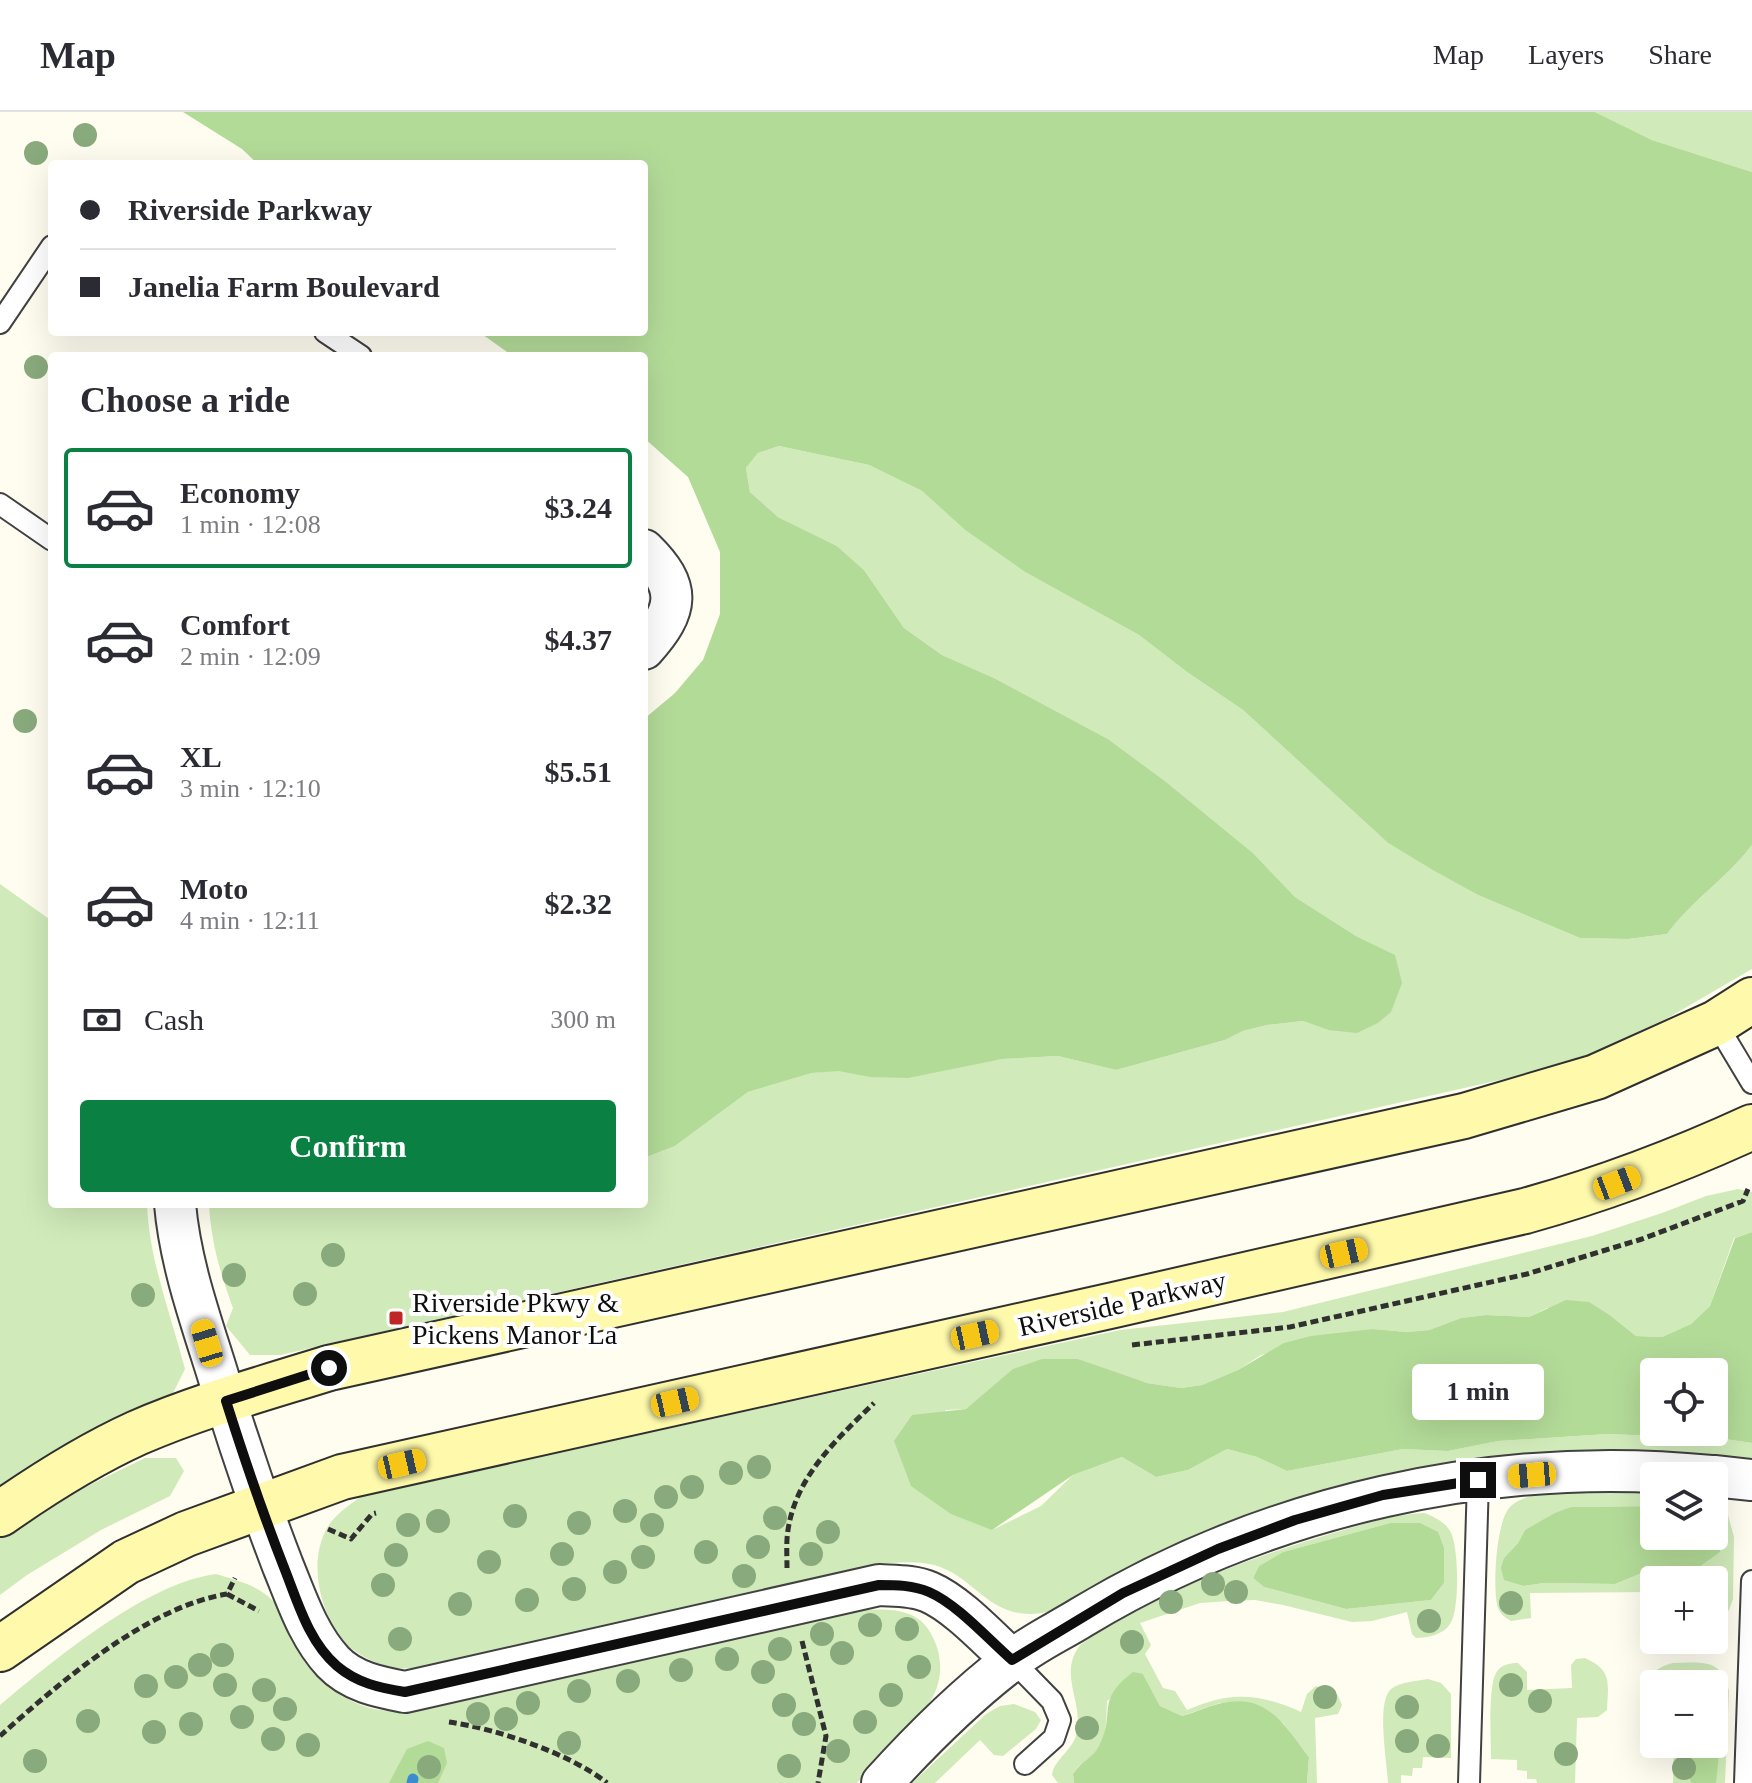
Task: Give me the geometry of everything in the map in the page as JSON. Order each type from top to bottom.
[{"type":"main road","points":[[0,1514],[137,1433],[329,1368],[1464,1116],[1596,1077],[1734,1011]]},
{"type":"main road","name":"Riverside Parkway","points":[[0,1649],[126,1562],[186,1534],[342,1477],[1525,1211],[1592,1193],[1691,1155],[1752,1127]]},
{"type":"street","points":[[648,555],[668,578],[672,593],[669,613],[661,630],[648,645]]},
{"type":"street","points":[[175,1208],[191,1289],[260,1505],[300,1609],[315,1641],[336,1665],[357,1680],[405,1692],[879,1585],[929,1592],[1012,1660]]},
{"type":"street","points":[[882,1783],[956,1707],[1012,1660],[1123,1593],[1218,1549],[1295,1520],[1383,1495],[1478,1480],[1640,1472]]},
{"type":"street","points":[[1728,1478],[1752,1480]]},
{"type":"lane","points":[[0,323],[48,252]]},
{"type":"lane","points":[[331,336],[355,352]]},
{"type":"lane","points":[[0,504],[48,537]]},
{"type":"lane","points":[[1734,1011],[1752,1083]]},
{"type":"lane","points":[[1469,1783],[1478,1480]]},
{"type":"lane","points":[[1745,1783],[1752,1581]]},
{"type":"lane","points":[[1012,1660],[1052,1701],[1060,1720],[1054,1738],[1025,1764]]},
{"type":"path","points":[[1117,1348],[1290,1327],[1527,1274],[1642,1239],[1730,1206],[1743,1201],[1748,1189]]},
{"type":"path","points":[[859,1406],[889,1399]]},
{"type":"path","points":[[328,1529],[351,1539],[372,1514],[387,1511]]},
{"type":"path","points":[[227,1594],[235,1578]]},
{"type":"path","points":[[0,1736],[45,1695],[116,1643],[181,1607],[207,1597],[227,1594],[238,1599]]},
{"type":"green space","points":[[183,112],[1595,112],[1652,140],[1752,172],[1752,845],[1667,934],[1628,939],[1580,938],[1478,895],[1388,843],[1243,710],[1139,635],[1025,572],[965,530],[922,491],[869,465],[779,446],[758,453],[746,468],[750,492],[778,517],[837,546],[864,570],[904,628],[942,655],[994,678],[1108,739],[1253,853],[1295,897],[1356,936],[1395,955],[1402,983],[1391,1012],[1378,1023],[1357,1033],[1328,1030],[1303,1021],[1267,1025],[1116,1070],[1058,1056],[1002,1059],[908,1078],[869,1077],[839,1071],[812,1073],[748,1092],[675,1146],[648,1156],[648,716],[675,693],[703,660],[720,614],[720,552],[688,477],[648,442],[648,352],[507,352],[485,336],[648,336],[648,160],[254,160],[242,149]]},
{"type":"green space","points":[[1595,112],[1752,112],[1752,172],[1652,140]]},
{"type":"green space","points":[[779,446],[869,465],[922,491],[965,530],[1025,572],[1139,635],[1243,710],[1388,843],[1478,895],[1580,938],[1628,939],[1667,934],[1752,845],[1752,969],[1666,1019],[1590,1054],[1522,1075],[280,1355],[250,1355],[226,1326],[233,1308],[217,1257],[209,1208],[648,1208],[648,1156],[675,1146],[748,1092],[812,1073],[839,1070],[869,1077],[1002,1059],[1058,1056],[1116,1070],[1267,1025],[1303,1021],[1328,1030],[1394,955],[1356,936],[1295,897],[1253,853],[1108,739],[994,678],[942,655],[904,628],[864,570],[837,546],[778,517],[750,492],[746,468],[758,453]]},
{"type":"green space","points":[[0,884],[48,918],[48,1208],[147,1208],[156,1267],[185,1369],[173,1393],[50,1455],[0,1485]]},
{"type":"green space","points":[[1738,1189],[1752,1192],[1752,1232],[1734,1238],[1710,1306],[1691,1324],[1662,1337],[1636,1336],[1611,1316],[1547,1308],[1529,1317],[1486,1315],[1461,1318],[1429,1330],[1373,1329],[1261,1355],[1238,1370],[1202,1385],[1181,1388],[1123,1377],[1078,1359],[985,1396],[966,1409],[945,1410],[992,1530],[1041,1506],[1073,1475],[1122,1457],[1156,1477],[1188,1470],[1227,1449],[1257,1457],[1287,1471],[1403,1449],[1448,1451],[1498,1441],[1608,1434],[1640,1435],[1640,1446],[1728,1446],[1728,1439],[1752,1443],[1752,1459],[1617,1451],[1482,1459],[1416,1469],[1285,1503],[1221,1526],[1138,1562],[1069,1602],[1042,1613],[1009,1611],[949,1571],[934,1565],[912,1562],[874,1564],[431,1666],[400,1668],[388,1667],[354,1651],[341,1639],[322,1600],[318,1570],[321,1541],[334,1518],[363,1495],[1120,1330],[1283,1312],[1592,1236],[1706,1196]]},
{"type":"green space","points":[[1752,1232],[1752,1443],[1728,1439],[1728,1358],[1640,1358],[1640,1435],[1608,1434],[1498,1441],[1448,1451],[1403,1449],[1287,1471],[1257,1457],[1227,1449],[1188,1470],[1156,1477],[1122,1457],[1073,1475],[992,1530],[951,1514],[911,1486],[894,1441],[912,1415],[966,1409],[1013,1369],[1042,1359],[1078,1359],[1147,1383],[1181,1388],[1202,1385],[1238,1370],[1284,1343],[1311,1336],[1373,1329],[1429,1330],[1461,1318],[1486,1315],[1529,1317],[1566,1300],[1589,1302],[1636,1336],[1662,1337],[1691,1324],[1710,1306],[1735,1238]]},
{"type":"green space","points":[[145,1458],[176,1458],[184,1471],[170,1496],[101,1530],[0,1595],[0,1537],[65,1497]]},
{"type":"green space","points":[[1640,1492],[1640,1506],[1571,1507],[1525,1530],[1504,1558],[1524,1586],[1544,1583],[1615,1584],[1640,1574],[1640,1592],[1530,1593],[1531,1618],[1511,1621],[1504,1616],[1496,1599],[1496,1571],[1499,1539],[1506,1513],[1519,1501],[1549,1493]]},
{"type":"green space","points":[[1640,1506],[1640,1550],[1720,1552],[1700,1566],[1640,1566],[1640,1574],[1615,1584],[1544,1583],[1524,1586],[1504,1580],[1501,1568],[1504,1558],[1525,1530],[1571,1507]]},
{"type":"green space","points":[[1425,1513],[1442,1522],[1453,1538],[1457,1593],[1453,1617],[1444,1630],[1435,1635],[1416,1638],[1412,1634],[1407,1612],[1372,1621],[1352,1622],[1255,1600],[1200,1603],[1140,1623],[1151,1645],[1145,1654],[1163,1688],[1175,1691],[1187,1710],[1217,1700],[1244,1697],[1272,1701],[1301,1712],[1307,1694],[1316,1686],[1337,1694],[1342,1705],[1338,1714],[1315,1718],[1317,1783],[1307,1783],[1309,1757],[1283,1723],[1243,1702],[1220,1703],[1182,1716],[1160,1706],[1143,1674],[1107,1701],[1103,1741],[1073,1774],[1074,1783],[1058,1783],[1052,1775],[1077,1732],[1071,1666],[1080,1645],[1138,1609],[1232,1567],[1353,1527]],"holes":[[[1390,1523],[1420,1523],[1443,1566],[1444,1583],[1431,1600],[1346,1609],[1264,1587],[1253,1578],[1259,1566],[1283,1552]]]},
{"type":"green space","points":[[1728,1515],[1734,1537],[1733,1599],[1729,1610],[1728,1566],[1692,1566],[1720,1550],[1728,1550]]},
{"type":"green space","points":[[1390,1523],[1420,1523],[1438,1532],[1444,1548],[1444,1583],[1431,1600],[1346,1609],[1264,1587],[1253,1578],[1259,1566],[1283,1552]]},
{"type":"green space","points":[[216,1574],[260,1590],[272,1600],[297,1648],[315,1674],[342,1696],[379,1710],[418,1710],[864,1610],[901,1612],[924,1624],[938,1650],[939,1679],[933,1697],[924,1710],[857,1783],[0,1783],[0,1705],[74,1646],[131,1608],[189,1580]]},
{"type":"green space","points":[[1585,1658],[1605,1673],[1607,1710],[1598,1717],[1577,1718],[1575,1783],[1537,1783],[1536,1779],[1527,1779],[1527,1771],[1517,1770],[1517,1760],[1491,1759],[1491,1702],[1493,1680],[1498,1670],[1518,1663],[1527,1672],[1527,1690],[1572,1688],[1571,1665],[1576,1659]]},
{"type":"green space","points":[[1701,1663],[1719,1670],[1657,1670],[1663,1666]]},
{"type":"green space","points":[[1133,1672],[1143,1674],[1160,1706],[1182,1716],[1235,1701],[1262,1707],[1282,1723],[1309,1757],[1307,1783],[1074,1783],[1073,1774],[1099,1746],[1114,1691]]},
{"type":"green space","points":[[1428,1679],[1441,1683],[1451,1694],[1451,1758],[1423,1757],[1422,1768],[1413,1768],[1412,1776],[1401,1775],[1401,1783],[1388,1783],[1383,1719],[1387,1696],[1391,1689],[1399,1685]]},
{"type":"green space","points":[[1014,1704],[1035,1712],[1041,1720],[1036,1729],[1003,1756],[994,1755],[980,1740],[935,1783],[912,1783],[986,1714],[1000,1706]]},
{"type":"green space","points":[[428,1741],[444,1748],[447,1763],[438,1783],[389,1783],[407,1749]]},
{"type":"green space","points":[[1674,1758],[1726,1758],[1725,1783],[1673,1783]]},
{"type":"green space","points":[[1684,1758],[1719,1758],[1716,1783],[1691,1783]]},
{"type":"waterway","points":[[412,1783],[413,1779]]},
{"type":"place","name":"Riverside Pkwy & Pickens Manor La","points":[[396,1318]]},
{"type":"route","points":[[329,1368],[226,1401],[260,1505],[315,1641],[336,1665],[357,1680],[405,1692],[879,1585],[929,1592],[1012,1660],[1123,1593],[1218,1549],[1295,1520],[1383,1495],[1478,1480]]}]
